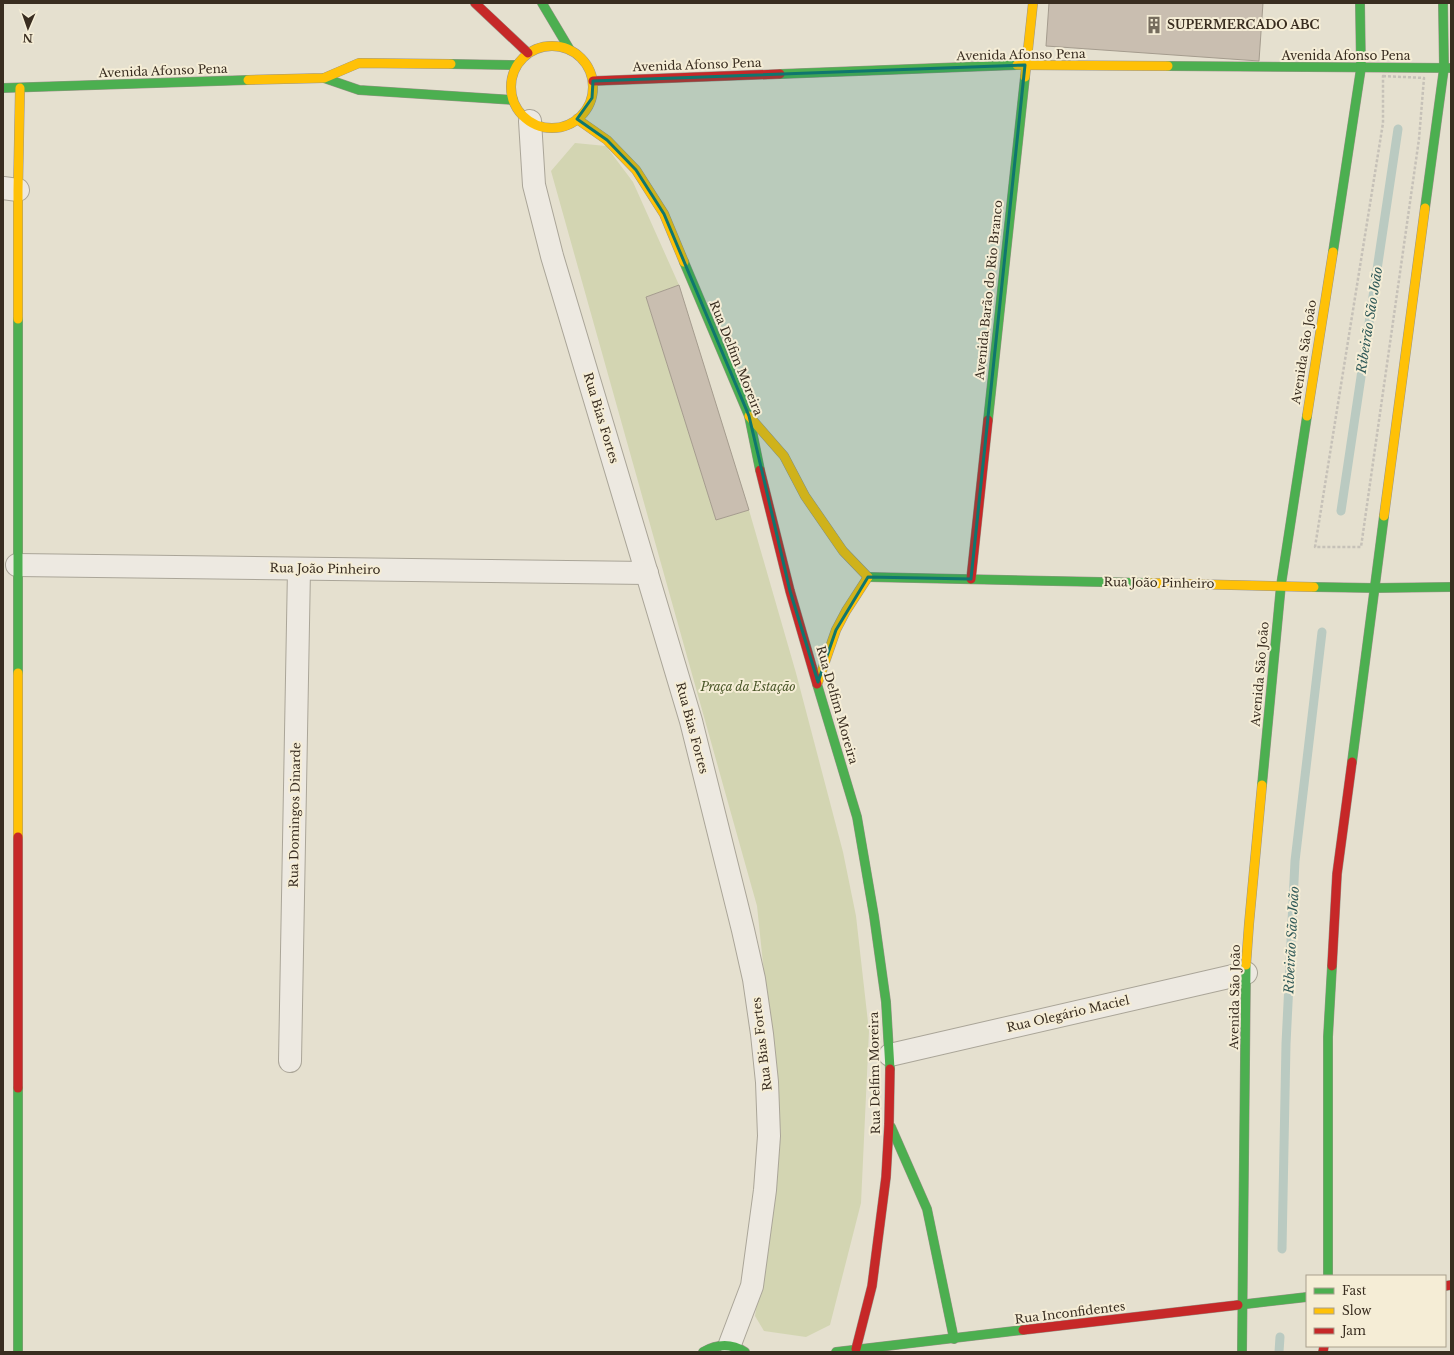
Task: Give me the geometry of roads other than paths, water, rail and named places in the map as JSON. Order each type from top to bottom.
[{"type":"street","points":[[475,3],[528,53]]},
{"type":"street","points":[[542,3],[570,50]]},
{"type":"street","name":"Avenida Barão do Rio Branco","points":[[971,579],[1025,65],[1033,3]]},
{"type":"street","name":"Avenida São João","points":[[1242,1352],[1246,973],[1249,924],[1280,585],[1361,68],[1360,3]]},
{"type":"street","points":[[1328,1275],[1328,1037],[1338,874],[1375,588],[1448,68],[1443,3]]},
{"type":"street","points":[[560,46],[570,50],[581,57],[589,68],[593,81],[592,98],[586,110],[577,119],[566,125],[554,128],[541,126],[530,121],[520,112],[513,100],[510,86],[515,65],[528,53],[538,48],[560,46]]},
{"type":"street","name":"Avenida Afonso Pena","points":[[324,78],[358,63],[515,65]]},
{"type":"street","name":"Avenida Afonso Pena","points":[[593,81],[1025,65],[1448,68]]},
{"type":"street","name":"Avenida Afonso Pena","points":[[3,88],[324,78],[359,90],[513,100]]},
{"type":"street","points":[[18,1352],[14,565],[10,189],[20,88]]},
{"type":"street","name":"Rua Delfim Moreira","points":[[577,119],[607,140],[636,170],[664,214],[748,416],[757,460],[790,591],[857,817],[883,978],[890,1055],[889,1124],[886,1178],[872,1286],[856,1349]]},
{"type":"street","name":"Rua Bias Fortes","points":[[530,121],[534,186],[555,264],[691,721],[754,979],[767,1082],[769,1136],[765,1190],[752,1286],[737,1348]]},
{"type":"street","points":[[748,416],[784,456],[805,496],[842,551],[868,577],[846,611],[836,630],[818,682]]},
{"type":"street","name":"Rua João Pinheiro","points":[[14,565],[647,573]]},
{"type":"street","name":"Rua Domingos Dinarde","points":[[290,1061],[299,569]]},
{"type":"street","name":"Rua João Pinheiro","points":[[868,577],[1375,588],[1451,587]]},
{"type":"street","name":"Rua Olegário Maciel","points":[[890,1055],[1246,973]]},
{"type":"street","points":[[889,1124],[927,1209],[954,1339]]},
{"type":"street","name":"Rua Inconfidentes","points":[[836,1352],[1306,1297]]},
{"type":"street","points":[[704,1352],[719,1345],[737,1348]]},
{"type":"waterway","name":"Ribeirão São João","points":[[1341,511],[1398,129]]},
{"type":"waterway","name":"Ribeirão São João","points":[[1282,1249],[1286,1044],[1295,861],[1322,632]]},
{"type":"waterway","name":"Ribeirão São João","points":[[1279,1352],[1280,1337]]},
{"type":"place","name":"SUPERMERCADO ABC","points":[[1154,25]]},
{"type":"park label","name":"Praça da Estação","points":[[748,687]]}]
